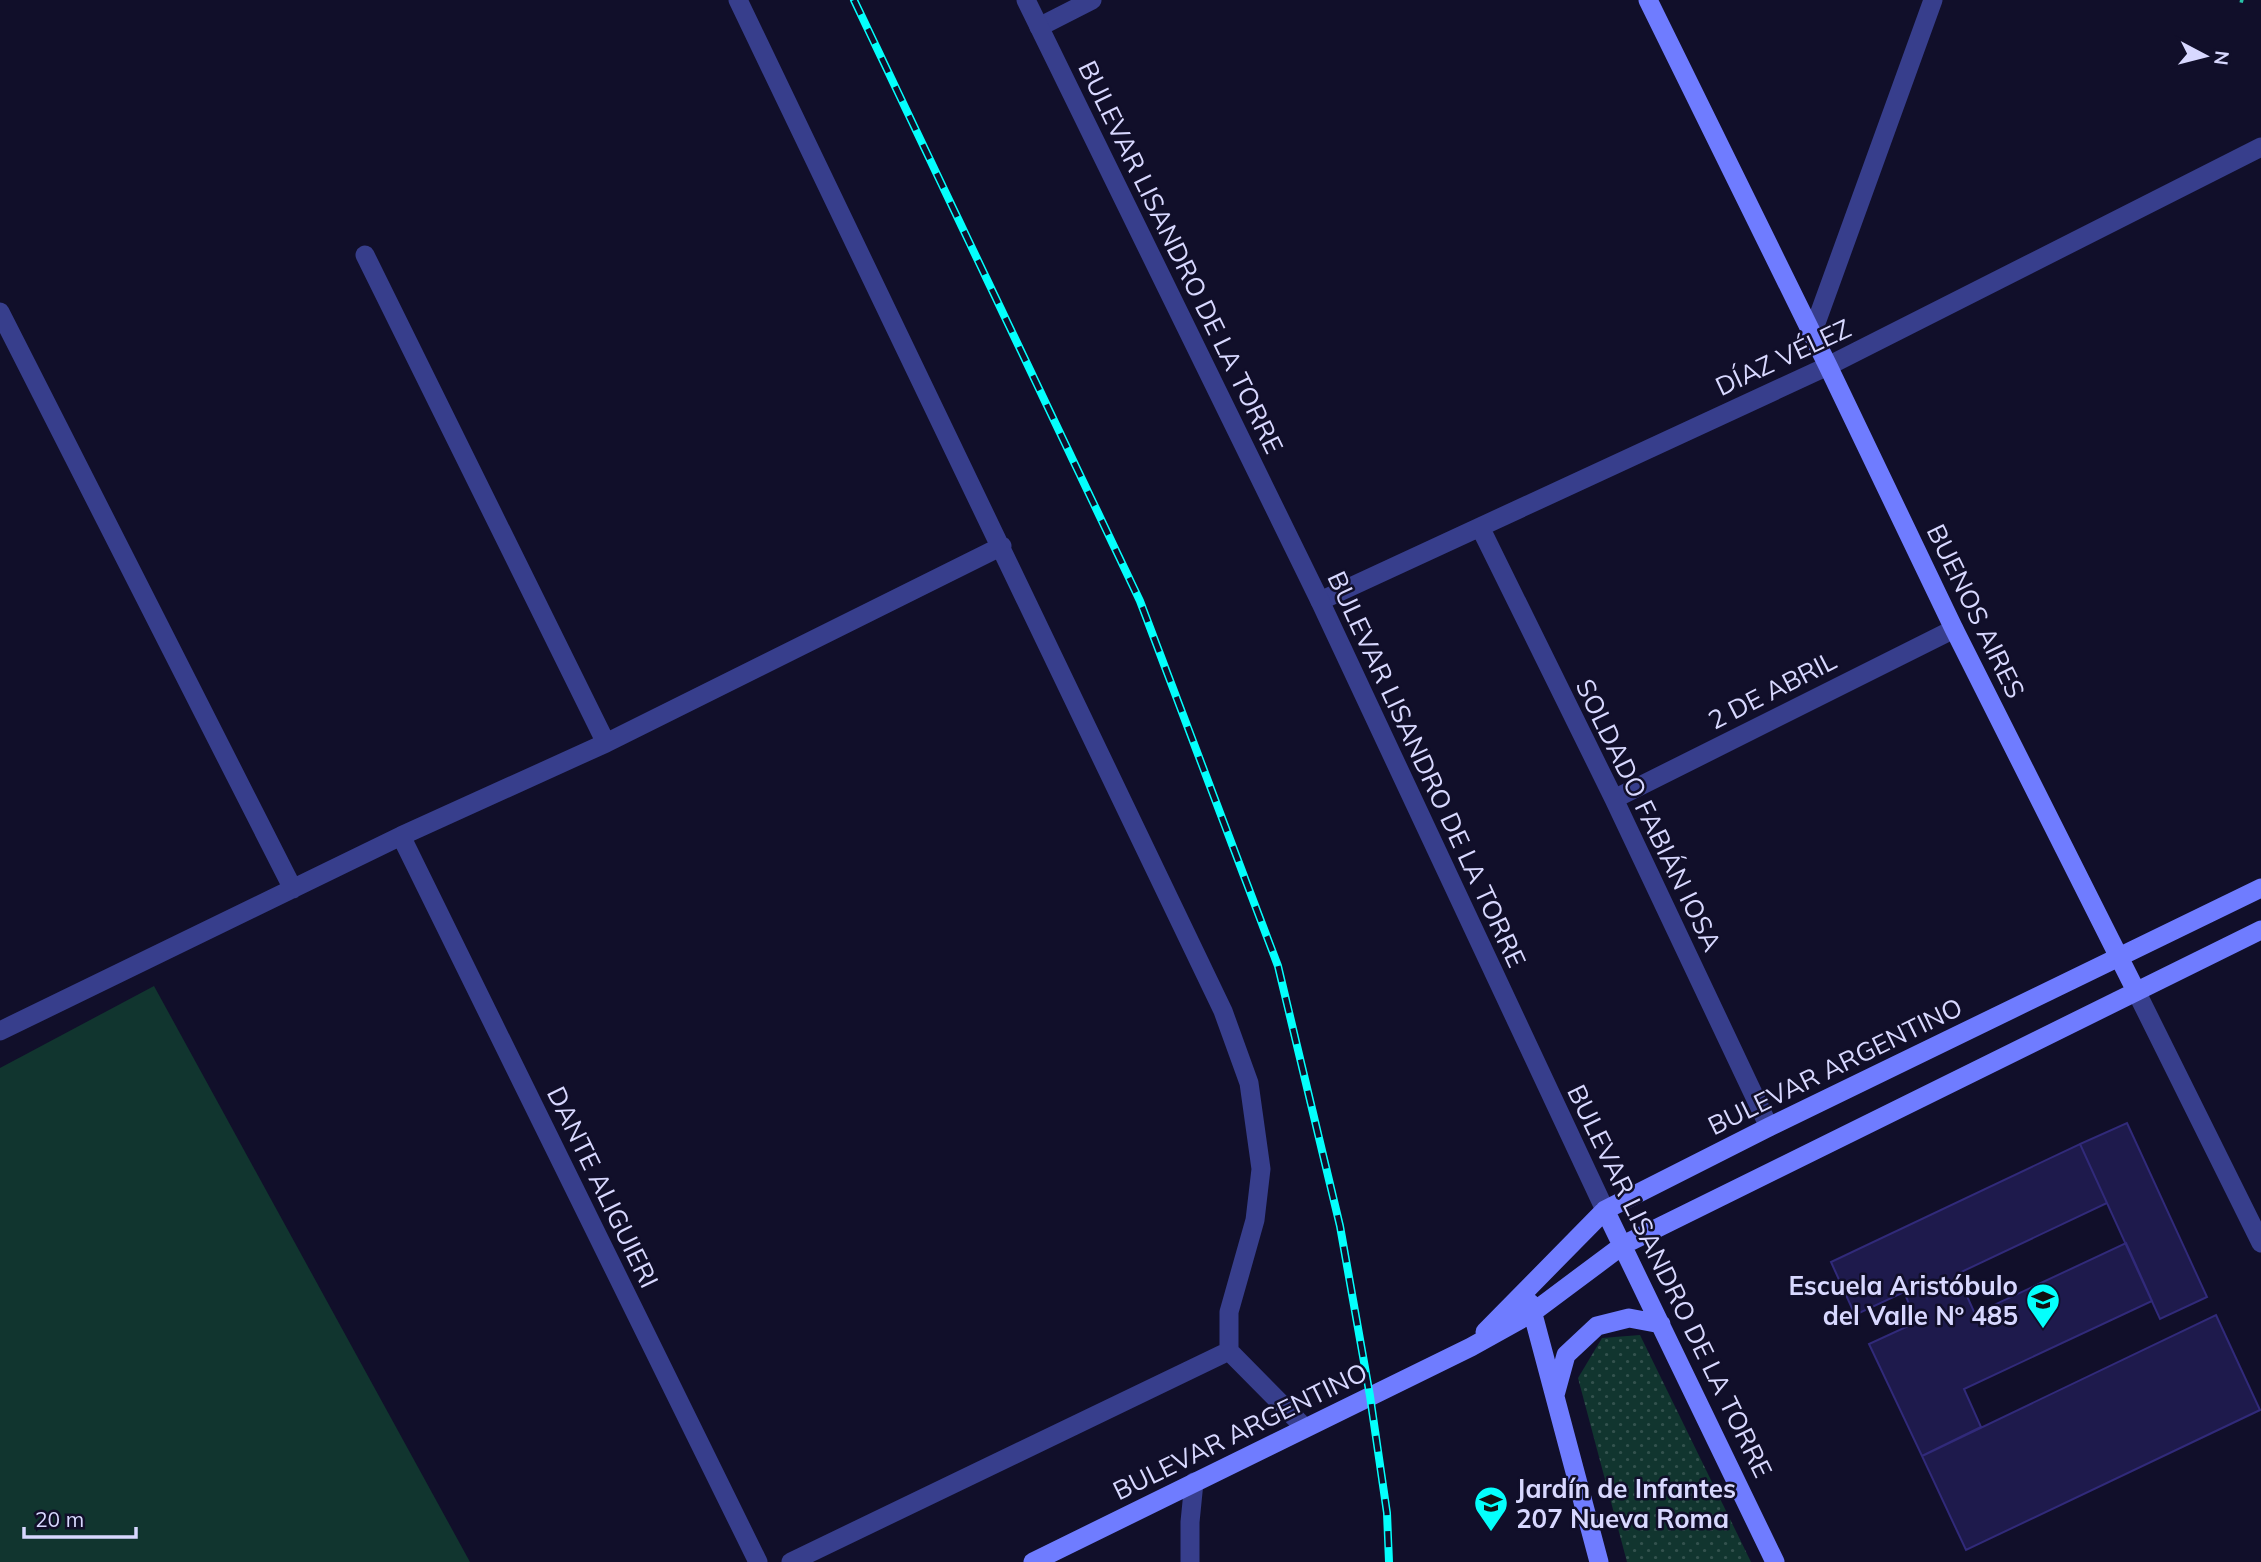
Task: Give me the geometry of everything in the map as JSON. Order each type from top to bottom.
[{"type":"main road","name":"BUENOS AIRES","points":[[1648,0],[1954,629],[2136,991]]},
{"type":"main road","name":"BULEVAR ARGENTINO","points":[[1471,1347],[1605,1210],[1769,1127],[2261,888]]},
{"type":"main road","name":"BULEVAR ARGENTINO","points":[[1033,1562],[1471,1347],[1532,1312],[1623,1245],[2261,930]]},
{"type":"main road","name":"BULEVAR LISANDRO DE LA TORRE","points":[[1605,1210],[1776,1562]]},
{"type":"main road","points":[[1526,1290],[1599,1562]]},
{"type":"main road","points":[[1555,1396],[1566,1355],[1597,1326],[1629,1318],[1661,1324]]},
{"type":"street","points":[[738,0],[1223,1011],[1249,1083],[1261,1170],[1255,1220],[1228,1312],[1229,1351],[1305,1428]]},
{"type":"street","name":"BULEVAR LISANDRO DE LA TORRE","points":[[1026,0],[1320,601],[1605,1210]]},
{"type":"street","points":[[1039,27],[1092,0]]},
{"type":"street","points":[[1812,334],[1933,0]]},
{"type":"street","name":"DÍAZ VÉLEZ","points":[[1320,601],[1828,366],[2261,147]]},
{"type":"street","points":[[365,255],[606,743]]},
{"type":"street","points":[[0,312],[293,889]]},
{"type":"street","name":"SOLDADO FABIÁN IOSA","points":[[1480,527],[1614,799],[1769,1127]]},
{"type":"street","points":[[0,1031],[401,836],[606,743],[1002,546]]},
{"type":"street","name":"2 DE ABRIL","points":[[1614,799],[1954,629]]},
{"type":"street","name":"DANTE ALIGUIERI","points":[[401,836],[758,1562]]},
{"type":"street","name":"BUENOS AIRES","points":[[2136,991],[2261,1244]]},
{"type":"street","points":[[792,1562],[1229,1351]]},
{"type":"street","points":[[1190,1562],[1190,1522],[1195,1482]]},
{"type":"green space","points":[[154,986],[470,1562],[0,1562],[0,1068]]},
{"type":"green space","points":[[1640,1335],[1751,1562],[1627,1562],[1578,1378],[1602,1338]]},
{"type":"building","points":[[2127,1123],[2207,1297],[2160,1319],[2080,1144]]},
{"type":"building","points":[[2080,1144],[2107,1203],[1957,1274],[1975,1314],[2126,1243],[2152,1301],[1964,1389],[1981,1427],[1922,1456],[1869,1344],[1917,1322],[1904,1292],[1855,1315],[1831,1262]]},
{"type":"building","points":[[2216,1315],[2260,1410],[1966,1550],[1922,1456]]},
{"type":"railway","points":[[854,0],[1140,601],[1278,966],[1340,1226],[1370,1396],[1387,1513],[1389,1562]]},
{"type":"place","name":"Escuela Aristóbulo del Valle Nº 485","points":[[2043,1330]]},
{"type":"place","name":"Jardín de Infantes 207 Nueva Roma","points":[[1491,1533]]}]
